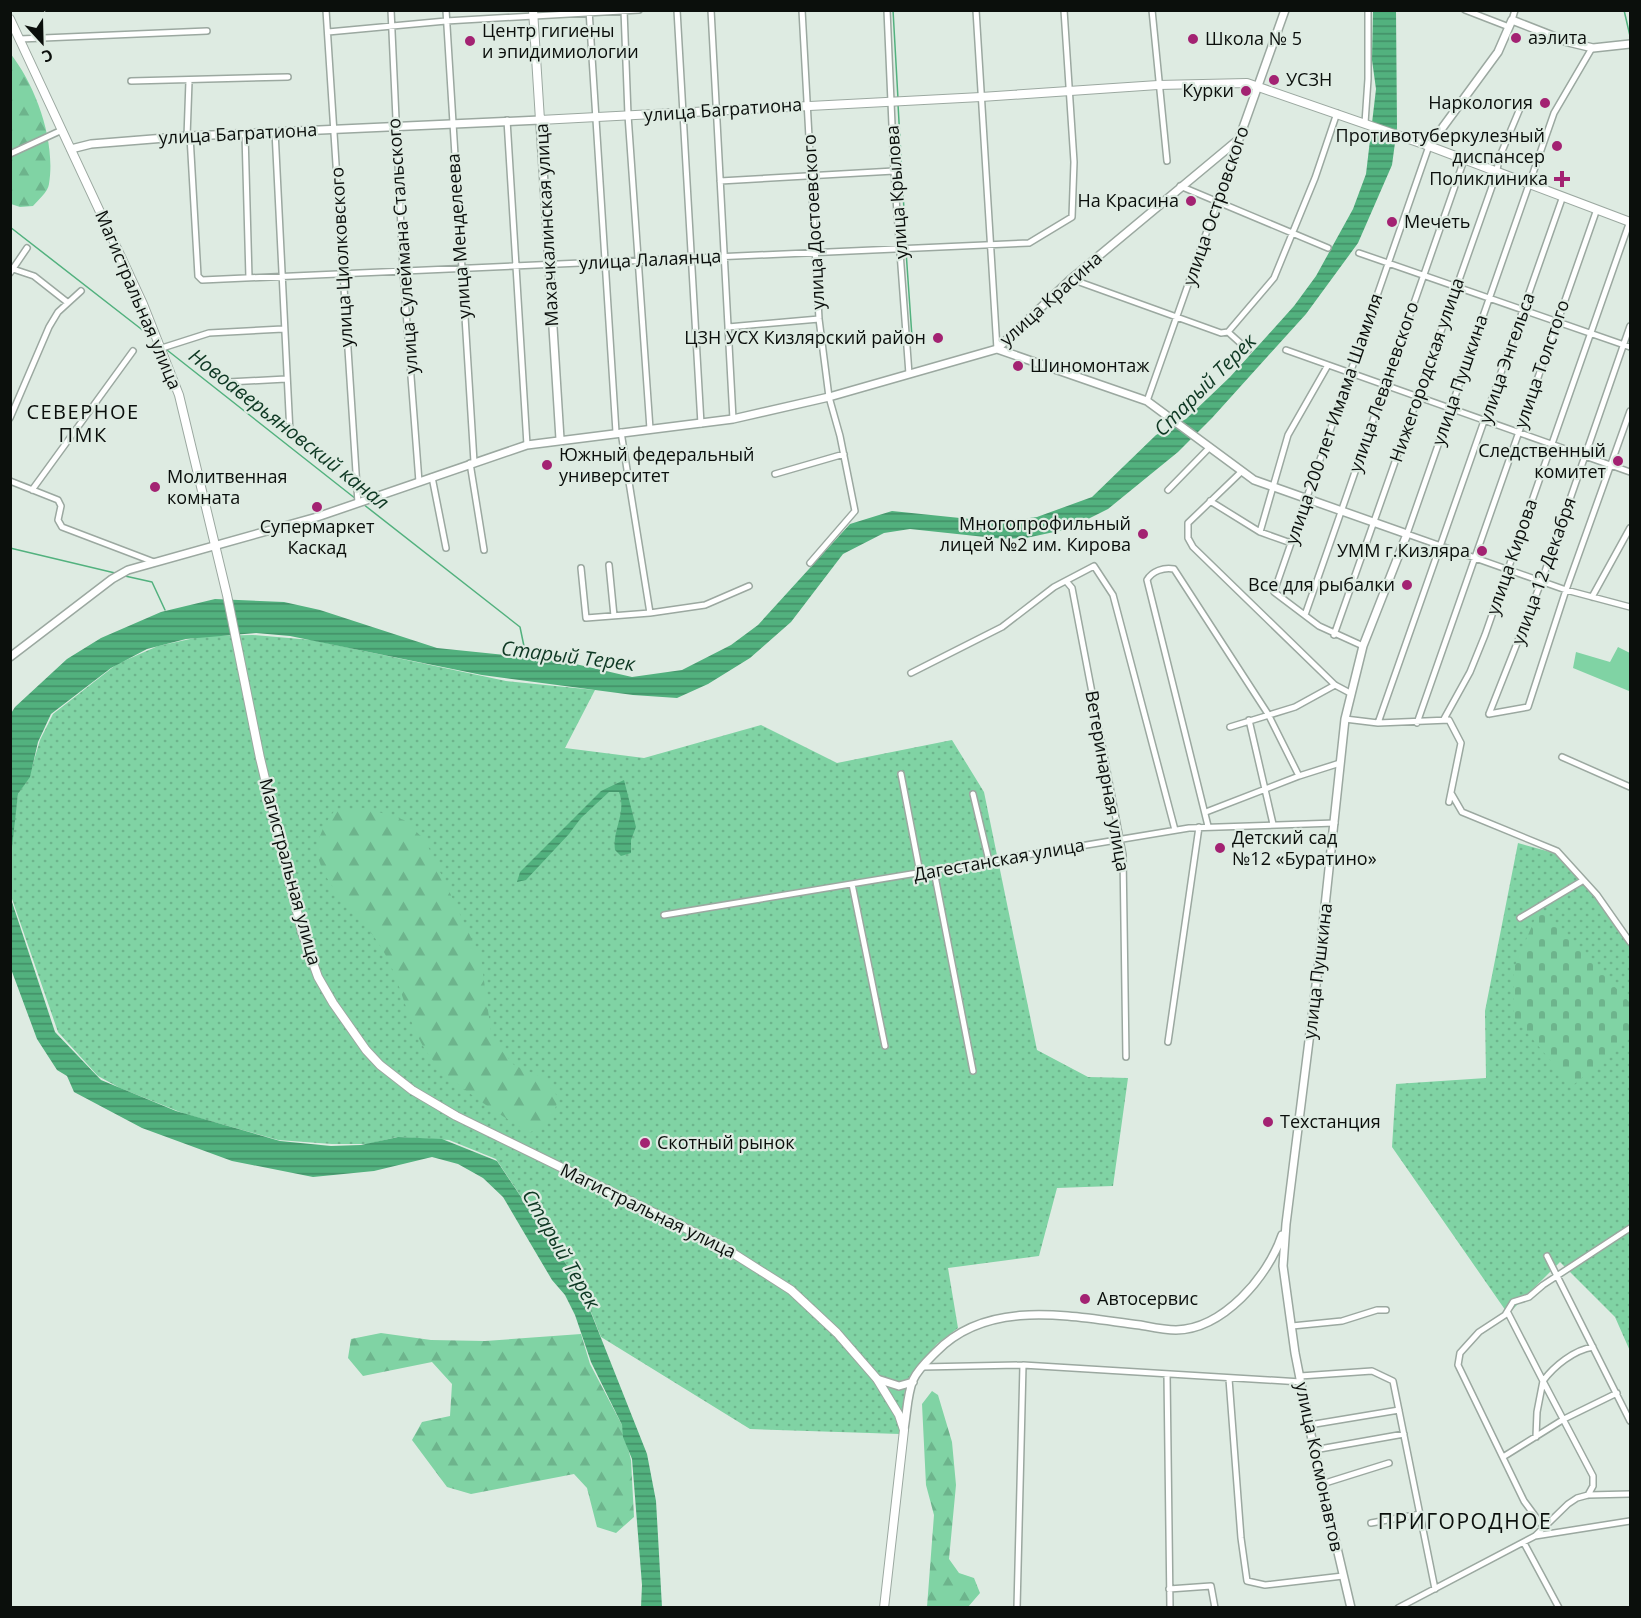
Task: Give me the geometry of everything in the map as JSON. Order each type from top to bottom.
[{"type":"main road","name":"Махачкалинская улица","points":[[534,13],[540,120]]},
{"type":"main road","name":"Магистральная улица","points":[[10,19],[162,348],[179,395],[227,595],[260,758],[309,954],[333,1003],[366,1050],[396,1078],[456,1116],[720,1245],[791,1290],[815,1311],[878,1379],[899,1415],[904,1430]]},
{"type":"main road","name":"улица Багратиона","points":[[540,120],[808,104],[981,97],[1158,85],[1247,83],[1429,146]]},
{"type":"main road","points":[[1429,146],[1630,221]]},
{"type":"main road","points":[[884,1608],[904,1430]]},
{"type":"street","name":"улица Циолковского","points":[[326,10],[358,503]]},
{"type":"street","name":"улица Сулеймана Стальского","points":[[391,10],[403,271],[419,482]]},
{"type":"street","name":"улица Менделеева","points":[[446,10],[472,463]]},
{"type":"street","points":[[327,32],[534,13],[639,10]]},
{"type":"street","points":[[677,10],[701,424]]},
{"type":"street","points":[[711,10],[733,419]]},
{"type":"street","name":"улица Достоевского","points":[[802,10],[819,319],[829,397]]},
{"type":"street","name":"улица Крылова","points":[[887,10],[894,171],[909,374]]},
{"type":"street","points":[[976,10],[997,349],[1147,401],[1240,473],[1566,590],[1630,608]]},
{"type":"street","points":[[1064,10],[1070,90]]},
{"type":"street","points":[[1152,10],[1167,162]]},
{"type":"street","name":"улица Островского","points":[[1147,401],[1285,10]]},
{"type":"street","points":[[1367,124],[1368,10]]},
{"type":"street","points":[[1465,10],[1592,48],[1630,44]]},
{"type":"street","points":[[1429,146],[1498,52],[1515,10]]},
{"type":"street","points":[[624,11],[628,116],[650,429]]},
{"type":"street","points":[[589,12],[619,432],[650,614]]},
{"type":"street","points":[[20,39],[207,31]]},
{"type":"street","name":"улица Пушкина","points":[[1283,1266],[1286,1224],[1335,823],[1345,718],[1350,693],[1363,646],[1407,534],[1554,112],[1592,48]]},
{"type":"street","points":[[131,81],[288,77]]},
{"type":"street","points":[[188,136],[189,81]]},
{"type":"street","name":"улица Лалаянца","points":[[188,136],[200,279],[1029,243],[1072,216],[1074,162],[1070,90]]},
{"type":"street","name":"Нижегородская улица","points":[[1334,634],[1500,156],[1521,106]]},
{"type":"street","points":[[1071,279],[1221,333],[1228,332],[1274,278],[1315,178],[1337,114]]},
{"type":"street","points":[[507,120],[527,445]]},
{"type":"street","name":"улица Багратиона","points":[[71,149],[91,144],[188,136],[451,122],[540,120]]},
{"type":"street","name":"Махачкалинская улица","points":[[540,120],[560,439]]},
{"type":"street","points":[[10,154],[62,130]]},
{"type":"street","points":[[275,131],[283,329],[290,433]]},
{"type":"street","points":[[245,134],[249,278]]},
{"type":"street","name":"улица Красина","points":[[10,657],[112,579],[153,562],[358,503],[527,445],[560,439],[733,419],[829,397],[997,349],[1071,279],[1239,139]]},
{"type":"street","name":"улица 200 лет Имама Шамиля","points":[[1363,646],[1334,634],[1274,592],[1429,146]]},
{"type":"street","name":"улица Леваневского","points":[[1305,615],[1464,160]]},
{"type":"street","points":[[720,181],[894,171]]},
{"type":"street","points":[[1180,186],[1328,248]]},
{"type":"street","name":"улица Энгельса","points":[[1378,723],[1563,196]]},
{"type":"street","name":"улица Толстого","points":[[1417,723],[1597,209]]},
{"type":"street","name":"улица Кирова","points":[[1444,719],[1470,672],[1509,569],[1551,442],[1630,221]]},
{"type":"street","points":[[27,248],[12,271],[34,276],[67,302]]},
{"type":"street","points":[[1359,253],[1630,347]]},
{"type":"street","points":[[10,418],[49,327],[67,302],[81,291]]},
{"type":"street","points":[[728,327],[819,319]]},
{"type":"street","name":"улица 12 Декабря","points":[[1566,590],[1528,707],[1489,714],[1542,580],[1630,326]]},
{"type":"street","points":[[162,348],[209,333],[283,329]]},
{"type":"street","points":[[1228,332],[1248,350]]},
{"type":"street","points":[[1286,350],[1551,442],[1630,472]]},
{"type":"street","points":[[32,490],[133,351]]},
{"type":"street","points":[[1260,532],[1288,435],[1328,365]]},
{"type":"street","points":[[228,382],[286,380]]},
{"type":"street","points":[[810,564],[855,511],[844,454],[829,397]]},
{"type":"street","points":[[1566,590],[1630,411]]},
{"type":"street","points":[[1168,490],[1209,448]]},
{"type":"street","points":[[775,474],[844,454]]},
{"type":"street","points":[[472,463],[484,550]]},
{"type":"street","points":[[1240,473],[1188,523],[1188,538],[1193,547],[1335,685],[1350,693]]},
{"type":"street","points":[[432,477],[446,548]]},
{"type":"street","points":[[10,481],[60,503],[58,520],[62,527],[153,562]]},
{"type":"street","points":[[1210,501],[1260,532],[1291,543]]},
{"type":"street","points":[[1592,597],[1630,528]]},
{"type":"street","points":[[609,565],[614,616]]},
{"type":"street","points":[[911,673],[1002,627],[1066,581],[1095,566],[1113,595],[1175,830]]},
{"type":"street","points":[[1208,826],[1147,580],[1150,574],[1167,567],[1174,569],[1268,714],[1299,776]]},
{"type":"street","points":[[581,568],[586,618],[650,614],[705,604],[749,586]]},
{"type":"street","name":"Ветеринарная улица","points":[[1066,581],[1072,588],[1123,855],[1126,935],[1126,1057]]},
{"type":"street","points":[[1230,727],[1295,707],[1335,685]]},
{"type":"street","points":[[1345,718],[1378,723],[1449,720],[1461,743],[1449,802]]},
{"type":"street","points":[[1249,720],[1273,824]]},
{"type":"street","points":[[1562,758],[1630,787]]},
{"type":"street","points":[[1206,812],[1266,788],[1340,763]]},
{"type":"street","points":[[901,774],[920,873]]},
{"type":"street","points":[[1451,793],[1462,812],[1553,849],[1597,895],[1630,942]]},
{"type":"street","points":[[973,794],[989,861]]},
{"type":"street","name":"Дагестанская улица","points":[[664,915],[1175,830],[1208,826],[1335,823]]},
{"type":"street","points":[[1168,1042],[1198,827]]},
{"type":"street","points":[[934,871],[973,1071]]},
{"type":"street","points":[[1520,918],[1582,881]]},
{"type":"street","points":[[852,884],[885,1046]]},
{"type":"street","name":"улица Пушкина","points":[[904,1430],[913,1382],[921,1367],[959,1333],[998,1320],[1038,1313],[1176,1330],[1202,1324],[1217,1317],[1246,1291],[1273,1256],[1286,1224]]},
{"type":"street","points":[[1544,1528],[1524,1501],[1458,1365],[1460,1353],[1479,1332],[1508,1313],[1513,1302],[1529,1298],[1543,1285],[1558,1278],[1630,1228]]},
{"type":"street","points":[[1547,1256],[1630,1421]]},
{"type":"street","name":"улица Космонавтов","points":[[1283,1266],[1309,1425],[1351,1608]]},
{"type":"street","points":[[1292,1326],[1342,1321],[1377,1310],[1386,1310]]},
{"type":"street","points":[[1508,1313],[1593,1476],[1593,1486],[1588,1495]]},
{"type":"street","points":[[1536,1437],[1537,1412],[1543,1381],[1552,1369],[1576,1353],[1593,1347]]},
{"type":"street","points":[[1017,1608],[1023,1365]]},
{"type":"street","points":[[921,1367],[1023,1365],[1229,1379],[1300,1379],[1372,1371],[1394,1381],[1435,1589]]},
{"type":"street","points":[[1537,1366],[1552,1369]]},
{"type":"street","points":[[1167,1374],[1170,1608]]},
{"type":"street","points":[[878,1379],[899,1386],[913,1382]]},
{"type":"street","points":[[1229,1379],[1240,1538],[1247,1581],[1265,1585],[1343,1576]]},
{"type":"street","points":[[1503,1457],[1564,1419],[1617,1393]]},
{"type":"street","points":[[1309,1425],[1399,1410]]},
{"type":"street","points":[[1314,1450],[1404,1434]]},
{"type":"street","points":[[1322,1484],[1389,1463]]},
{"type":"street","points":[[1398,1608],[1410,1606],[1435,1589],[1524,1543],[1535,1536],[1568,1504],[1588,1495],[1630,1494]]},
{"type":"street","points":[[1371,1523],[1420,1514]]},
{"type":"street","points":[[1535,1536],[1630,1521]]},
{"type":"street","points":[[1524,1543],[1559,1608]]},
{"type":"street","points":[[1169,1589],[1211,1586],[1215,1608]]},
{"type":"green space","points":[[10,53],[36,98],[50,150],[48,187],[33,206],[20,207],[11,204]]},
{"type":"green space","points":[[253,635],[312,640],[506,681],[595,690],[565,748],[644,758],[761,725],[837,763],[952,740],[984,792],[1037,1050],[1088,1077],[1128,1078],[1113,1186],[1057,1188],[1039,1256],[948,1268],[958,1328],[937,1344],[906,1381],[900,1434],[750,1429],[601,1337],[581,1287],[496,1159],[449,1140],[397,1137],[368,1144],[332,1144],[278,1140],[185,1114],[120,1088],[98,1076],[58,1032],[11,896],[10,852],[18,794],[29,777],[40,740],[53,714],[117,664],[158,646],[204,636]]},
{"type":"green space","points":[[1618,647],[1630,653],[1629,691],[1573,668],[1576,652],[1610,662]]},
{"type":"green space","points":[[366,808],[404,820],[425,840],[481,959],[492,1039],[514,1065],[541,1077],[559,1098],[550,1122],[529,1133],[458,1084],[437,1065],[419,1040],[385,954],[369,930],[331,884],[319,860],[319,840],[327,821],[335,810]]},
{"type":"green space","points":[[1518,843],[1565,856],[1630,943],[1630,1351],[1615,1317],[1560,1262],[1508,1314],[1392,1147],[1396,1084],[1486,1078],[1485,1011]]},
{"type":"green space","points":[[1540,907],[1630,1003],[1630,1038],[1572,1086],[1514,1017],[1514,968]]},
{"type":"green space","points":[[381,1333],[431,1340],[485,1341],[581,1334],[590,1364],[622,1425],[631,1460],[634,1517],[616,1533],[597,1527],[587,1488],[574,1474],[471,1494],[447,1487],[412,1440],[422,1422],[450,1416],[452,1384],[432,1362],[363,1376],[348,1358],[351,1339]]},
{"type":"green space","points":[[932,1391],[938,1395],[952,1442],[956,1485],[949,1559],[959,1573],[974,1578],[980,1593],[968,1607],[927,1607],[934,1515],[926,1485],[922,1404]]},
{"type":"shaded area","points":[[1373,11],[1396,11],[1397,128],[1392,165],[1358,243],[1306,314],[1212,418],[1178,452],[1108,509],[1068,529],[1026,538],[1004,539],[910,529],[884,533],[843,554],[791,622],[750,658],[708,684],[677,698],[633,695],[482,675],[290,636],[256,633],[186,639],[147,649],[111,668],[51,714],[38,742],[30,777],[18,794],[11,856],[10,715],[15,707],[67,659],[101,638],[161,612],[215,599],[284,602],[320,610],[437,648],[514,656],[536,655],[632,677],[682,670],[731,645],[758,625],[850,524],[892,511],[999,522],[1037,517],[1092,497],[1156,435],[1186,419],[1230,377],[1294,306],[1316,276],[1353,209],[1366,174],[1376,89],[1372,60]]},
{"type":"shaded area","points":[[624,780],[636,827],[631,840],[631,853],[621,856],[615,850],[621,800],[619,792],[609,792],[581,818],[526,880],[517,882],[520,872],[601,791]]},
{"type":"shaded area","points":[[11,899],[55,1032],[101,1080],[176,1111],[280,1141],[331,1146],[361,1145],[398,1137],[442,1139],[497,1161],[580,1285],[647,1454],[656,1501],[662,1607],[641,1607],[642,1585],[632,1459],[623,1437],[622,1425],[591,1362],[575,1315],[565,1295],[552,1280],[503,1197],[483,1178],[458,1164],[432,1157],[374,1171],[313,1177],[232,1161],[142,1128],[74,1092],[67,1076],[57,1070],[37,1039],[11,969]]},
{"type":"waterway","points":[[893,10],[898,99]]},
{"type":"waterway","points":[[1624,10],[1630,36]]},
{"type":"waterway","points":[[898,104],[906,246]]},
{"type":"waterway","name":"Новоаверьяновский канал","points":[[10,227],[154,339]]},
{"type":"waterway","points":[[906,251],[912,337]]},
{"type":"waterway","name":"Новоаверьяновский канал","points":[[167,350],[356,499]]},
{"type":"waterway","name":"Новоаверьяновский канал","points":[[363,504],[520,627],[526,656]]},
{"type":"waterway","points":[[10,548],[115,573]]},
{"type":"waterway","points":[[125,576],[152,582],[165,610]]},
{"type":"place","name":"аэлита","points":[[1516,38]]},
{"type":"place","name":"Школа № 5","points":[[1193,39]]},
{"type":"place","name":"Центр гигиены и эпидимиологии","points":[[470,41]]},
{"type":"place","name":"УСЗН","points":[[1274,80]]},
{"type":"place","name":"Курки","points":[[1246,91]]},
{"type":"place","name":"Наркология","points":[[1545,103]]},
{"type":"place","name":"Противотуберкулезный диспансер","points":[[1557,146]]},
{"type":"place","name":"Поликлиника","points":[[1562,179]]},
{"type":"place","name":"На Красина","points":[[1191,201]]},
{"type":"place","name":"Мечеть","points":[[1392,222]]},
{"type":"place","name":"ЦЗН УСХ Кизлярский район","points":[[938,338]]},
{"type":"place","name":"Шиномонтаж","points":[[1018,366]]},
{"type":"place","name":"Следственный комитет","points":[[1618,461]]},
{"type":"place","name":"Южный федеральный университет","points":[[547,465]]},
{"type":"place","name":"Молитвенная комната","points":[[155,487]]},
{"type":"place","name":"Супермаркет Каскад","points":[[317,507]]},
{"type":"place","name":"Многопрофильный лицей №2 им. Кирова","points":[[1143,534]]},
{"type":"place","name":"УММ г.Кизляра","points":[[1482,551]]},
{"type":"place","name":"Все для рыбалки","points":[[1407,585]]},
{"type":"place","name":"Детский сад №12 «Буратино»","points":[[1220,848]]},
{"type":"place","name":"Техстанция","points":[[1268,1122]]},
{"type":"place","name":"Скотный рынок","points":[[645,1143]]},
{"type":"place","name":"Автосервис","points":[[1085,1299]]},
{"type":"district","name":"СЕВЕРНОЕ ПМК","points":[[83,424]]},
{"type":"district","name":"ПРИГОРОДНОЕ","points":[[1465,1522]]},
{"type":"water label","name":"Старый Терек","points":[[1205,385]]},
{"type":"water label","name":"Старый Терек","points":[[568,656]]},
{"type":"water label","name":"Старый Терек","points":[[561,1249]]}]
